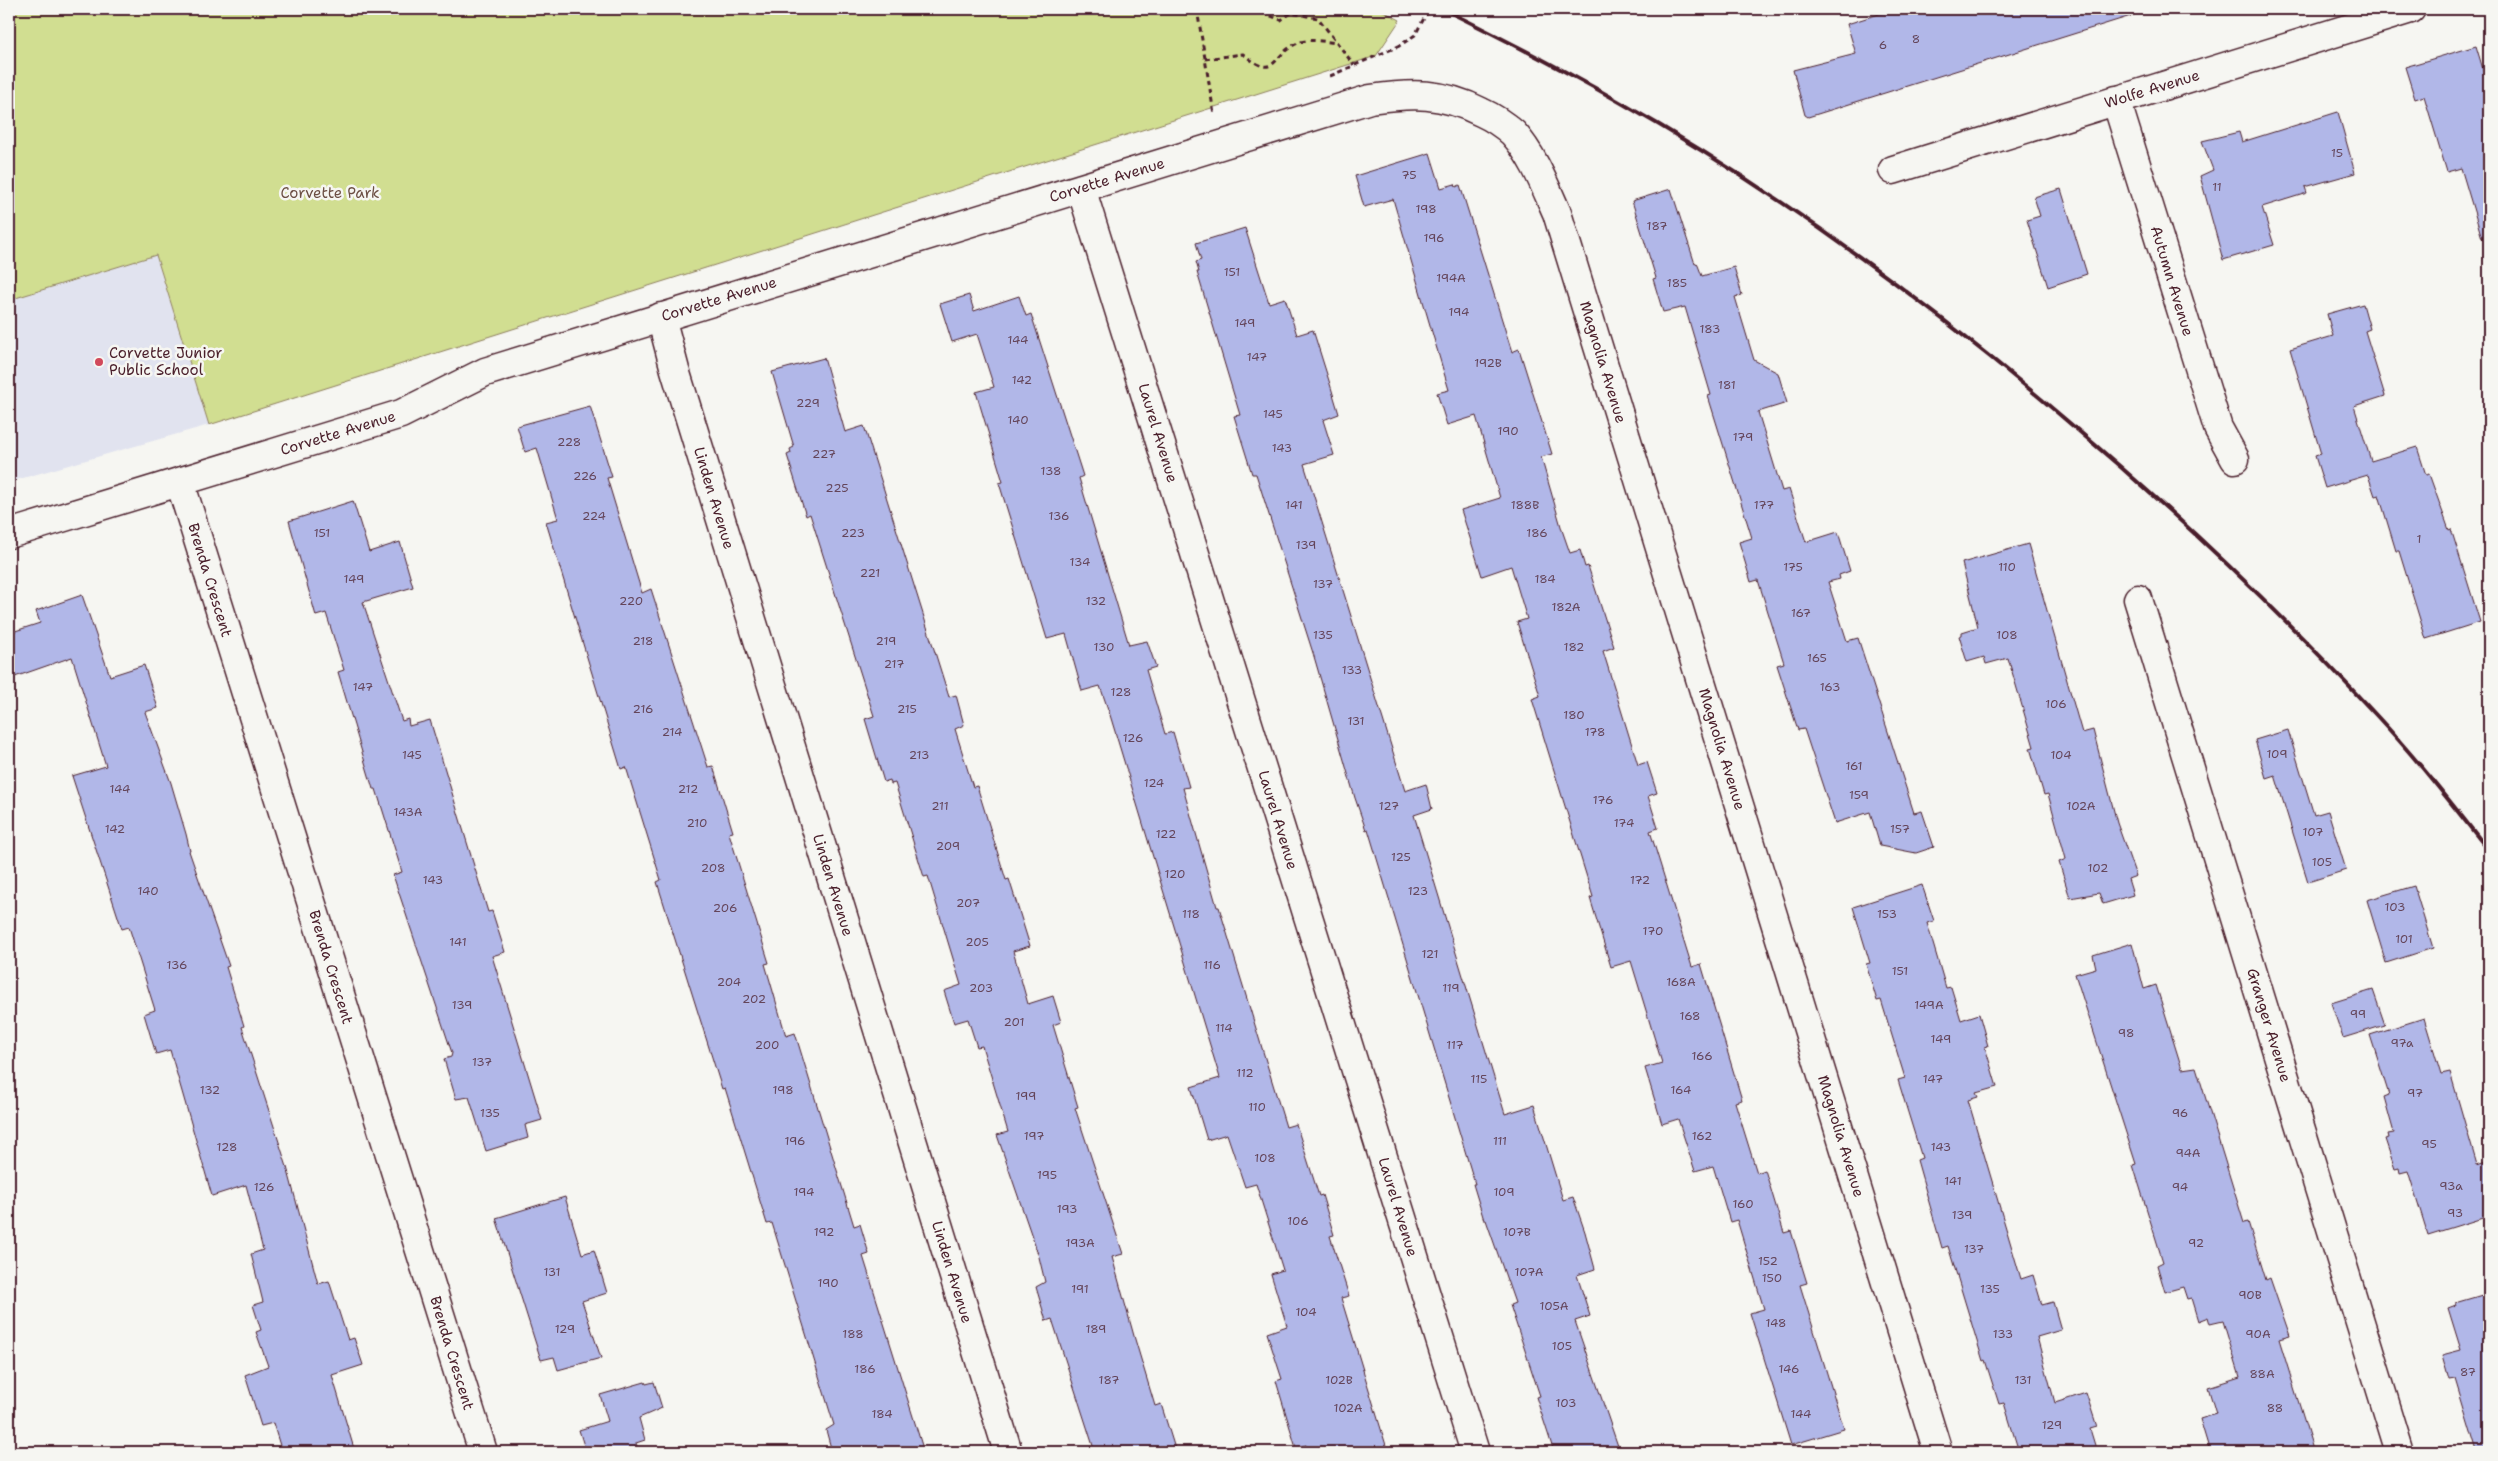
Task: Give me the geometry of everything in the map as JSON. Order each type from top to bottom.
[{"type":"street","name":"Wolfe Avenue","points":[[1893,170],[2411,9]]},
{"type":"street","name":"Corvette Avenue","points":[[9,534],[401,414],[485,372],[1370,99],[1406,94],[1439,96]]},
{"type":"street","name":"Magnolia Avenue","points":[[1439,96],[1475,109],[1512,133],[1538,171],[1557,213],[1938,1452]]},
{"type":"street","name":"Autumn Avenue","points":[[2116,100],[2218,428],[2235,459]]},
{"type":"street","name":"Laurel Avenue","points":[[1081,188],[1475,1452]]},
{"type":"street","name":"Linden Avenue","points":[[661,317],[678,379],[1008,1452]]},
{"type":"street","name":"Brenda Crescent","points":[[180,482],[483,1452]]},
{"type":"street","name":"Granger Avenue","points":[[2138,598],[2400,1452]]},
{"type":"path","points":[[1197,9],[1214,117]]},
{"type":"path","points":[[1254,9],[1281,20],[1291,13],[1318,18],[1354,65]]},
{"type":"path","points":[[1322,79],[1399,46],[1415,35],[1429,9]]},
{"type":"path","points":[[1205,59],[1242,54],[1264,67],[1272,64],[1298,43],[1310,41],[1338,43]]},
{"type":"shaded area","name":"Corvette Junior Public School","points":[[156,255],[209,425],[9,482],[9,300]]},
{"type":"green space","name":"Corvette Park","points":[[9,9],[1379,9],[1400,20],[1376,56],[209,425],[156,255],[9,300]]},
{"type":"building","points":[[1895,9],[2133,9],[2134,15],[1808,117],[1805,115],[1793,70],[1856,54],[1847,24]]},
{"type":"building","points":[[2476,46],[2489,89],[2489,237],[2482,238],[2461,168],[2447,172],[2424,96],[2415,99],[2405,67]]},
{"type":"building","points":[[2338,112],[2355,173],[2305,187],[2307,193],[2262,207],[2274,245],[2223,260],[2200,176],[2213,170],[2202,141],[2239,132],[2242,142]]},
{"type":"building","points":[[1430,153],[1441,188],[1455,184],[1456,187],[1460,185],[1512,352],[1519,349],[1552,454],[1541,457],[1562,530],[1570,553],[1580,550],[1585,567],[1588,566],[1614,647],[1603,651],[1638,765],[1647,762],[1657,793],[1648,796],[1658,828],[1650,831],[1692,967],[1701,964],[1742,1100],[1735,1102],[1757,1173],[1765,1170],[1784,1233],[1791,1231],[1807,1283],[1800,1285],[1844,1429],[1791,1445],[1750,1313],[1764,1309],[1737,1220],[1730,1222],[1713,1166],[1695,1171],[1678,1119],[1662,1124],[1645,1068],[1662,1063],[1631,961],[1611,967],[1590,898],[1593,897],[1532,699],[1540,696],[1517,622],[1527,619],[1511,566],[1482,576],[1461,510],[1500,498],[1476,416],[1447,425],[1437,393],[1449,390],[1393,199],[1364,207],[1355,176]]},
{"type":"building","points":[[1671,189],[1695,264],[1697,263],[1702,276],[1734,267],[1742,295],[1735,297],[1754,360],[1778,373],[1787,403],[1758,412],[1782,491],[1789,489],[1806,542],[1838,532],[1850,571],[1839,575],[1840,579],[1828,582],[1847,641],[1858,638],[1914,813],[1922,811],[1934,847],[1916,853],[1880,846],[1870,812],[1835,823],[1804,729],[1798,730],[1777,665],[1784,663],[1758,580],[1751,582],[1739,542],[1752,538],[1708,396],[1711,395],[1685,307],[1663,312],[1653,279],[1656,278],[1632,201]]},
{"type":"building","points":[[2061,189],[2087,274],[2048,287],[2027,220],[2040,216],[2034,197]]},
{"type":"building","points":[[1245,228],[1269,303],[1285,298],[1297,335],[1313,330],[1330,384],[1339,414],[1323,420],[1334,455],[1304,464],[1405,791],[1426,784],[1432,809],[1414,815],[1505,1114],[1534,1105],[1563,1200],[1573,1197],[1585,1232],[1595,1269],[1577,1275],[1590,1316],[1575,1321],[1620,1452],[1554,1452],[1536,1397],[1540,1396],[1510,1305],[1515,1303],[1486,1220],[1484,1220],[1473,1184],[1475,1184],[1368,829],[1366,830],[1355,798],[1313,653],[1256,474],[1252,474],[1234,416],[1240,415],[1197,272],[1199,272],[1196,262],[1201,260],[1196,243]]},
{"type":"building","points":[[969,295],[974,311],[1019,296],[1026,316],[1031,314],[1083,476],[1079,478],[1129,645],[1147,641],[1156,667],[1146,670],[1165,734],[1173,732],[1189,787],[1183,788],[1217,907],[1219,907],[1286,1127],[1296,1124],[1319,1196],[1322,1195],[1334,1235],[1330,1236],[1349,1296],[1341,1298],[1388,1452],[1309,1452],[1306,1445],[1296,1448],[1276,1381],[1282,1379],[1267,1333],[1287,1326],[1271,1274],[1283,1270],[1256,1184],[1245,1187],[1227,1134],[1207,1140],[1191,1087],[1220,1078],[1110,715],[1100,686],[1082,691],[1066,634],[1047,639],[999,483],[1003,482],[976,392],[994,387],[977,334],[952,342],[940,304]]},
{"type":"building","points":[[2363,304],[2370,329],[2365,331],[2385,396],[2354,406],[2371,461],[2417,447],[2426,475],[2429,474],[2449,530],[2451,529],[2480,622],[2426,639],[2399,551],[2396,551],[2379,495],[2375,496],[2368,475],[2325,488],[2315,456],[2321,454],[2290,349],[2333,336],[2327,314]]},
{"type":"building","points":[[824,358],[845,432],[864,426],[949,697],[956,695],[964,725],[955,729],[973,787],[977,786],[1006,880],[1009,879],[1030,946],[1013,951],[1028,1004],[1053,996],[1061,1022],[1053,1025],[1078,1107],[1075,1108],[1123,1254],[1112,1257],[1155,1406],[1161,1404],[1176,1452],[1095,1452],[1052,1319],[1046,1321],[1036,1287],[1045,1282],[1039,1257],[997,1135],[1008,1132],[982,1046],[977,1047],[968,1019],[954,1023],[944,991],[961,985],[928,876],[924,877],[895,783],[891,784],[890,780],[884,782],[865,719],[874,716],[810,514],[806,516],[787,455],[791,453],[790,449],[794,447],[772,372]]},
{"type":"building","points":[[590,406],[612,477],[607,478],[642,593],[651,589],[708,767],[713,766],[733,832],[729,833],[769,963],[765,964],[786,1036],[795,1033],[854,1226],[860,1224],[869,1254],[863,1256],[924,1452],[832,1452],[826,1430],[834,1425],[772,1223],[767,1224],[725,1088],[722,1089],[657,882],[661,880],[626,767],[621,769],[546,522],[558,519],[537,448],[525,452],[517,426]]},
{"type":"building","points":[[353,501],[369,552],[400,542],[413,587],[363,602],[402,721],[408,719],[409,726],[430,720],[488,912],[492,911],[505,952],[492,956],[542,1120],[525,1125],[528,1138],[486,1151],[469,1097],[456,1099],[444,1059],[451,1057],[452,1053],[393,875],[402,872],[376,789],[373,789],[338,672],[344,670],[326,613],[316,616],[289,521]]},
{"type":"building","points":[[2028,544],[2082,733],[2093,730],[2117,823],[2136,876],[2128,879],[2133,895],[2103,904],[2099,893],[2070,898],[2059,862],[2066,859],[2048,794],[2044,795],[2030,748],[2034,747],[2008,658],[1986,664],[1984,657],[1967,662],[1959,636],[1962,635],[1962,632],[1978,627],[1962,563]]},
{"type":"building","points":[[82,595],[110,676],[144,665],[158,708],[145,712],[171,783],[189,851],[229,966],[226,967],[244,1026],[242,1027],[287,1167],[318,1284],[329,1281],[348,1340],[354,1338],[363,1365],[332,1375],[355,1452],[282,1452],[273,1423],[261,1426],[245,1375],[268,1366],[256,1332],[261,1330],[253,1305],[263,1302],[251,1254],[263,1250],[246,1185],[212,1196],[170,1050],[156,1054],[144,1014],[155,1010],[129,927],[122,929],[72,776],[106,766],[72,657],[9,679],[9,633],[40,623],[36,611]]},
{"type":"building","points":[[2288,730],[2314,815],[2328,811],[2346,870],[2308,882],[2275,775],[2266,778],[2255,740]]},
{"type":"building","points":[[1922,885],[1934,921],[1927,923],[1946,988],[1951,987],[1961,1020],[1979,1014],[1988,1046],[1985,1047],[1997,1087],[1976,1093],[1978,1097],[1968,1100],[2021,1279],[2033,1275],[2042,1305],[2053,1302],[2061,1330],[2037,1337],[2055,1403],[2086,1393],[2097,1427],[2090,1429],[2097,1452],[2019,1452],[2004,1403],[1999,1404],[1985,1360],[1983,1361],[1948,1246],[1942,1248],[1917,1160],[1922,1158],[1898,1080],[1905,1078],[1881,1000],[1877,1001],[1866,964],[1870,963],[1853,907]]},
{"type":"building","points":[[2414,886],[2433,948],[2386,963],[2367,900]]},
{"type":"building","points":[[2132,943],[2144,989],[2156,985],[2182,1069],[2196,1067],[2244,1223],[2248,1222],[2266,1280],[2270,1278],[2290,1336],[2279,1339],[2314,1452],[2210,1452],[2200,1419],[2216,1414],[2208,1387],[2240,1377],[2223,1321],[2210,1324],[2208,1317],[2198,1321],[2191,1298],[2187,1299],[2183,1287],[2165,1292],[2157,1265],[2163,1262],[2133,1165],[2136,1164],[2075,974],[2096,968],[2093,955]]},
{"type":"building","points":[[2373,990],[2385,1025],[2343,1038],[2331,1003]]},
{"type":"building","points":[[2424,1018],[2441,1074],[2450,1072],[2477,1165],[2489,1161],[2489,1216],[2428,1235],[2408,1171],[2400,1173],[2399,1168],[2395,1169],[2385,1139],[2389,1138],[2388,1134],[2394,1133],[2384,1097],[2389,1095],[2370,1035]]},
{"type":"building","points":[[565,1197],[582,1254],[594,1250],[607,1293],[582,1301],[601,1358],[558,1370],[554,1357],[541,1360],[496,1218]]},
{"type":"building","points":[[2489,1293],[2489,1452],[2477,1452],[2455,1379],[2449,1380],[2442,1355],[2461,1350],[2448,1308],[2456,1305],[2455,1303]]},
{"type":"building","points":[[645,1382],[646,1384],[654,1382],[662,1408],[639,1418],[645,1440],[636,1443],[639,1452],[586,1452],[579,1430],[608,1421],[600,1395]]},
{"type":"railway","points":[[1443,9],[1596,89],[1736,172],[1849,250],[1960,333],[2147,490],[2264,600],[2391,731],[2489,851]]},
{"type":"place","name":"Corvette Junior Public School","points":[[99,362]]}]
